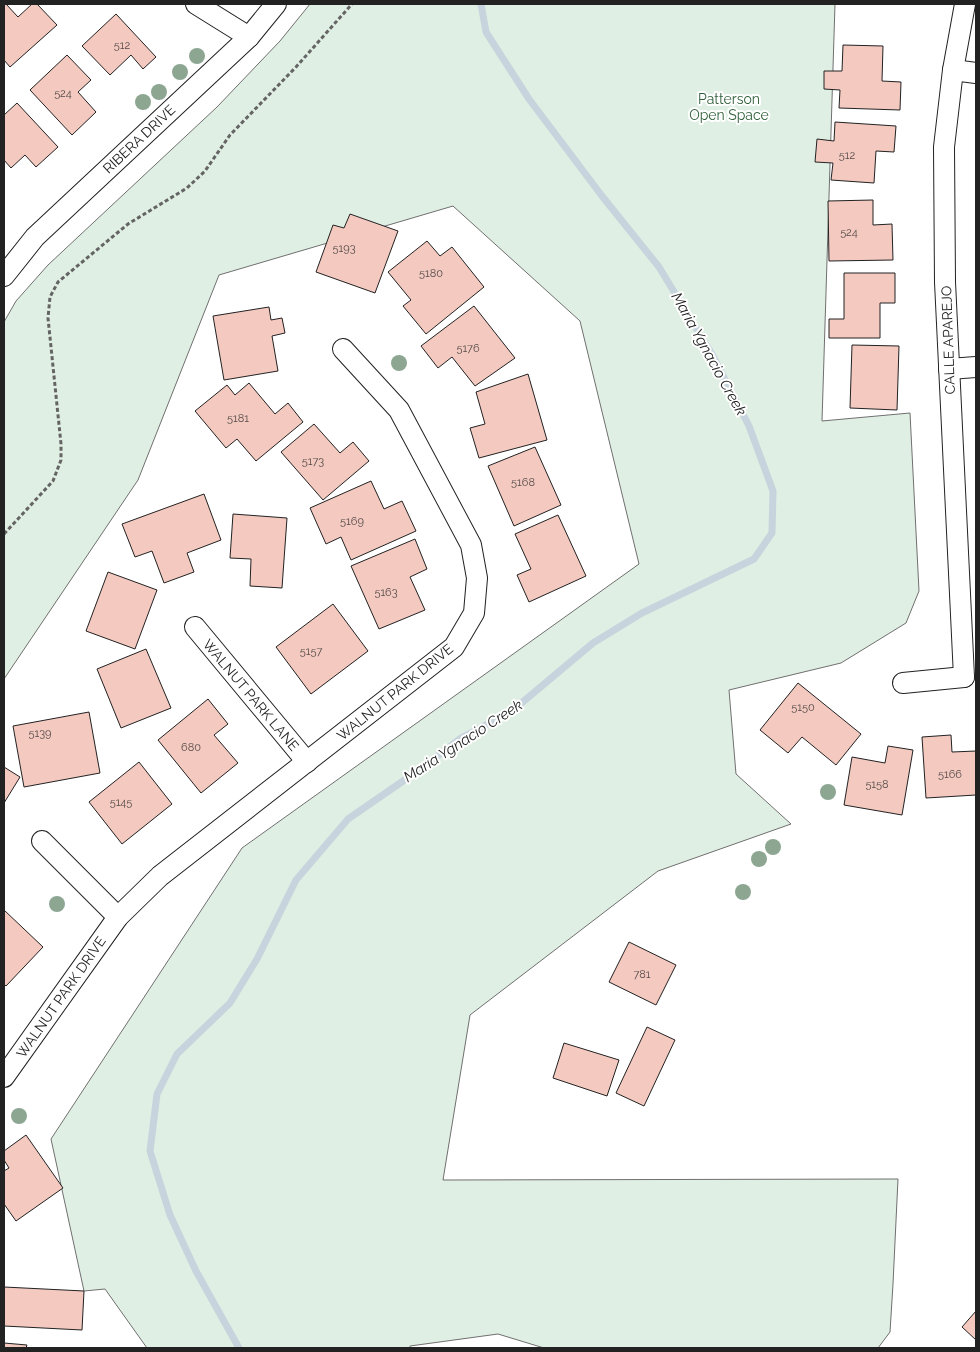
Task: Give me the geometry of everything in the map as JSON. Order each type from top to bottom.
[{"type":"street","points":[[196,4],[249,37]]},
{"type":"street","name":"RIBERA DRIVE","points":[[4,276],[36,236],[249,37],[276,4]]},
{"type":"street","name":"CALLE APAREJO","points":[[965,4],[953,70],[944,147],[945,282],[949,369],[970,682]]},
{"type":"street","points":[[953,70],[976,73]]},
{"type":"street","name":"WALNUT PARK DRIVE","points":[[4,1077],[118,916],[160,876],[454,647],[474,613],[477,578],[471,545],[399,410],[343,349]]},
{"type":"street","points":[[949,369],[976,368]]},
{"type":"street","name":"WALNUT PARK LANE","points":[[195,627],[307,762]]},
{"type":"street","points":[[903,682],[970,682]]},
{"type":"street","points":[[42,841],[118,916]]},
{"type":"path","points":[[4,534],[53,481],[61,460],[62,444],[48,318],[50,297],[58,282],[128,224],[187,188],[205,171],[230,135],[296,67],[352,4]]},
{"type":"green space","name":"Patterson Open Space","points":[[310,4],[835,4],[822,421],[910,413],[919,591],[906,623],[841,663],[729,690],[736,774],[791,824],[658,871],[470,1015],[443,1180],[898,1179],[890,1332],[878,1348],[544,1348],[498,1334],[410,1346],[410,1348],[147,1348],[105,1289],[84,1291],[51,1139],[242,848],[639,564],[580,321],[453,206],[219,275],[138,480],[4,679],[4,322],[16,301],[48,265],[217,107],[280,41]]},
{"type":"building","points":[[6,4],[18,17],[32,4],[37,4],[57,25],[10,67],[4,60],[4,6]]},
{"type":"building","points":[[116,14],[156,57],[143,69],[131,55],[110,75],[82,46]]},
{"type":"building","points":[[843,45],[883,46],[882,81],[901,82],[900,110],[839,108],[840,90],[824,89],[824,71],[842,71]]},
{"type":"building","points":[[67,55],[91,80],[78,92],[96,112],[72,135],[30,90]]},
{"type":"building","points":[[17,103],[58,147],[36,167],[25,155],[11,168],[4,160],[4,115]]},
{"type":"building","points":[[835,122],[896,126],[894,152],[876,151],[874,183],[831,180],[833,163],[815,162],[817,139],[834,141]]},
{"type":"building","points":[[873,200],[873,225],[892,224],[893,260],[829,261],[828,201]]},
{"type":"building","points":[[350,214],[398,231],[375,293],[316,272],[333,225],[344,228]]},
{"type":"building","points":[[427,241],[440,256],[452,247],[484,287],[426,334],[403,306],[411,300],[388,272]]},
{"type":"building","points":[[844,273],[895,273],[895,303],[880,303],[880,338],[829,338],[829,319],[844,319]]},
{"type":"building","points":[[474,306],[515,358],[475,386],[452,357],[438,368],[421,346]]},
{"type":"building","points":[[269,307],[271,320],[282,318],[285,333],[272,336],[278,371],[224,380],[213,316]]},
{"type":"building","points":[[852,345],[899,346],[897,410],[850,408]]},
{"type":"building","points":[[528,374],[547,440],[479,458],[470,428],[485,424],[476,392]]},
{"type":"building","points":[[249,383],[275,414],[288,403],[303,422],[256,461],[237,439],[226,448],[195,411],[227,385],[235,395]]},
{"type":"building","points":[[314,424],[340,453],[353,442],[369,461],[323,500],[281,452]]},
{"type":"building","points":[[535,447],[561,505],[514,526],[488,466]]},
{"type":"building","points":[[371,481],[384,509],[402,501],[416,531],[351,560],[341,537],[326,544],[310,508]]},
{"type":"building","points":[[204,494],[221,540],[187,553],[194,572],[164,583],[152,551],[135,557],[122,524]]},
{"type":"building","points":[[233,514],[287,518],[282,588],[250,586],[251,559],[230,558]]},
{"type":"building","points":[[558,515],[586,576],[529,602],[517,575],[531,569],[515,534]]},
{"type":"building","points":[[415,539],[427,569],[410,577],[425,610],[379,629],[351,566]]},
{"type":"building","points":[[108,572],[157,590],[135,649],[86,631]]},
{"type":"building","points":[[333,604],[368,651],[311,694],[276,647]]},
{"type":"building","points":[[146,649],[171,708],[121,728],[97,669]]},
{"type":"building","points":[[798,683],[861,734],[836,765],[802,737],[788,753],[760,730]]},
{"type":"building","points":[[208,699],[228,724],[214,735],[238,763],[201,793],[158,740]]},
{"type":"building","points":[[89,712],[100,773],[24,787],[13,726]]},
{"type":"building","points":[[951,735],[952,752],[976,751],[976,795],[926,798],[922,737]]},
{"type":"building","points":[[888,746],[913,750],[902,815],[844,805],[852,757],[885,763]]},
{"type":"building","points":[[139,762],[172,804],[122,844],[89,802]]},
{"type":"building","points":[[4,767],[20,777],[4,803]]},
{"type":"building","points":[[4,910],[43,947],[6,986],[4,984]]},
{"type":"building","points":[[629,942],[676,965],[656,1005],[609,982]]},
{"type":"building","points":[[647,1027],[675,1040],[644,1106],[616,1093]]},
{"type":"building","points":[[564,1043],[619,1060],[607,1096],[553,1078]]},
{"type":"building","points":[[26,1135],[63,1188],[16,1221],[4,1204],[4,1171],[9,1168],[4,1160],[4,1151]]},
{"type":"building","points":[[4,1287],[84,1291],[82,1330],[4,1326]]},
{"type":"building","points":[[976,1311],[976,1340],[962,1327]]},
{"type":"building","points":[[4,1343],[27,1345],[26,1348],[4,1348]]},
{"type":"waterway","name":"Maria Ygnacio Creek","points":[[239,1348],[196,1271],[170,1215],[150,1151],[157,1094],[177,1054],[230,1003],[257,959],[296,880],[348,819],[419,770],[461,738],[512,711],[593,643],[642,613],[754,559],[772,533],[773,491],[749,426],[713,356],[659,267],[602,196],[529,99],[486,32],[481,4]]}]
